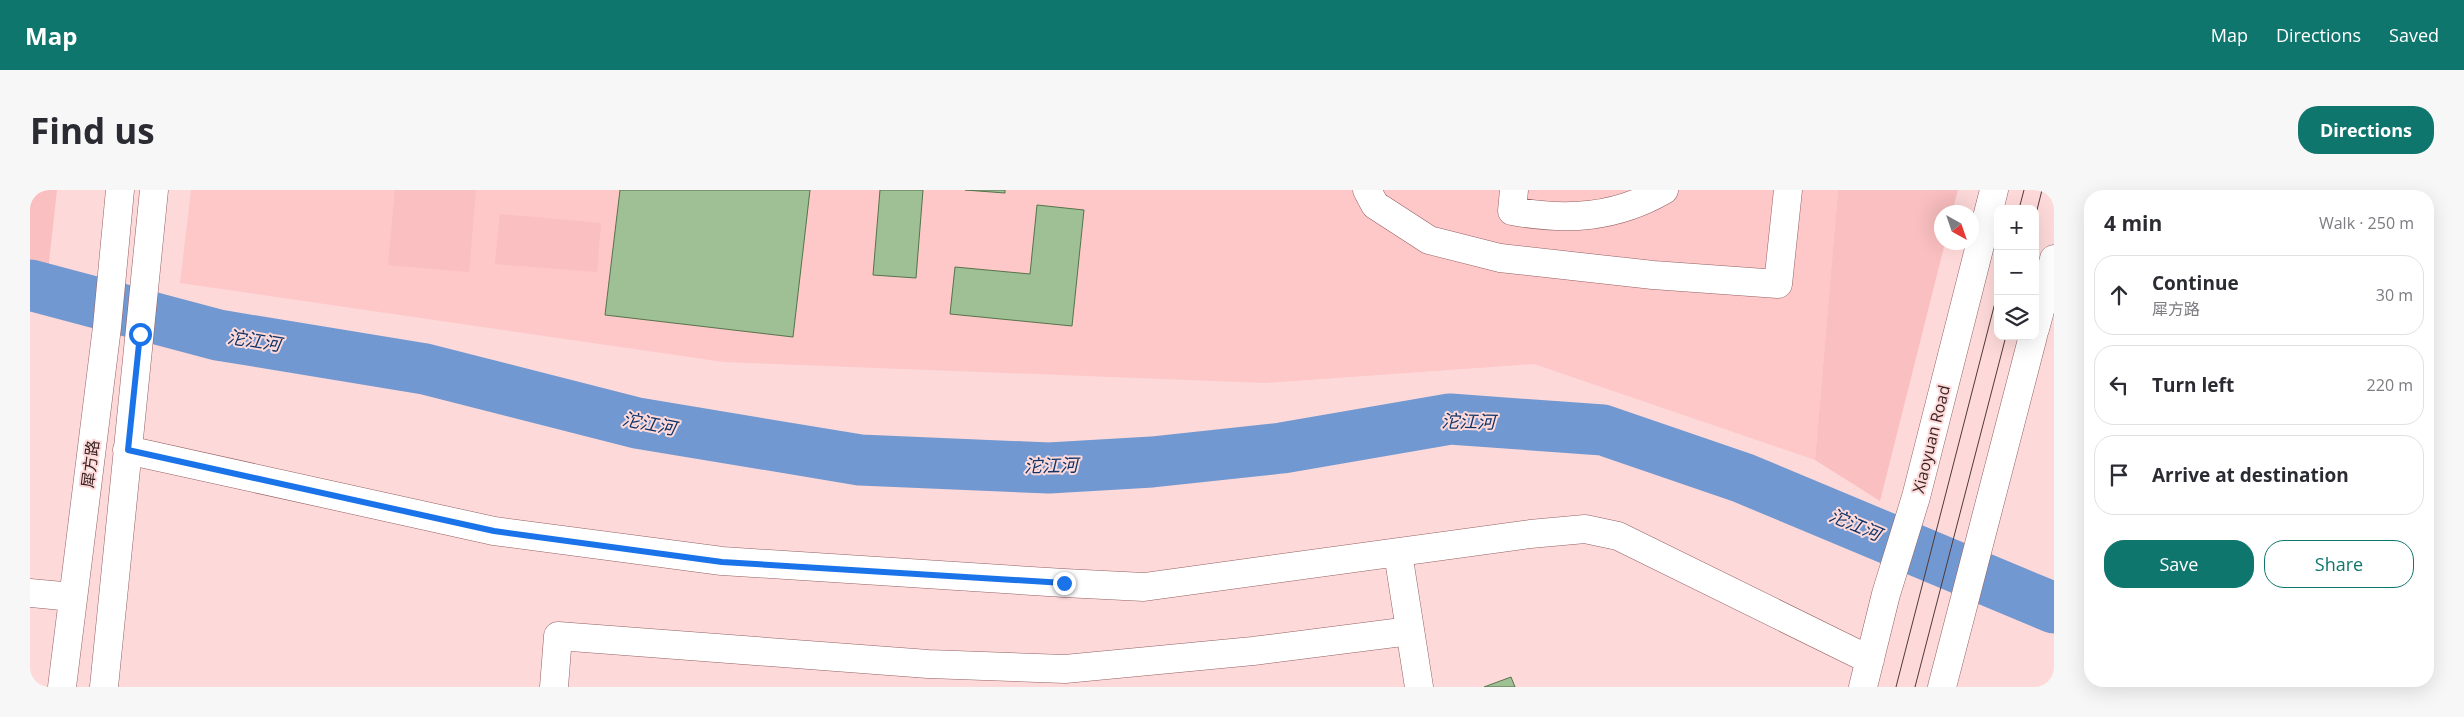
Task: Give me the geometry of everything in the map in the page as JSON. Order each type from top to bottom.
[{"type":"street","name":"犀方路","points":[[62,687],[107,327],[120,190]]},
{"type":"street","points":[[104,687],[154,190]]},
{"type":"street","points":[[1367,190],[1375,205],[1429,240],[1500,258],[1653,275],[1778,284],[1788,190]]},
{"type":"street","points":[[1514,190],[1512,211],[1559,217],[1602,215],[1645,201],[1664,190]]},
{"type":"street","name":"Xiaoyuan Road","points":[[1863,687],[1886,594],[1916,497],[1994,190]]},
{"type":"street","points":[[2039,314],[2054,259]]},
{"type":"street","points":[[1942,687],[2032,340]]},
{"type":"street","points":[[128,450],[494,531],[722,562],[1144,587],[1530,534],[1585,529],[1618,536],[1870,660]]},
{"type":"street","points":[[1398,553],[1419,687]]},
{"type":"street","points":[[30,593],[73,597]]},
{"type":"street","points":[[554,687],[558,636],[928,664],[987,677],[1253,651],[1410,631]]},
{"type":"shaded area","points":[[30,190],[57,190],[44,307],[30,304]]},
{"type":"shaded area","points":[[191,190],[1838,190],[1815,460],[1534,364],[1265,383],[724,362],[180,283]]},
{"type":"shaded area","points":[[395,190],[476,190],[469,272],[388,265]]},
{"type":"shaded area","points":[[1838,190],[1958,190],[1954,205],[1934,205],[1934,250],[1943,250],[1880,501],[1815,460]]},
{"type":"shaded area","points":[[500,214],[601,223],[597,272],[495,264]]},
{"type":"building","points":[[620,190],[810,190],[793,337],[605,315]]},
{"type":"building","points":[[880,190],[923,190],[916,278],[873,275]]},
{"type":"building","points":[[965,190],[1005,190],[1005,193]]},
{"type":"building","points":[[1037,205],[1084,210],[1072,326],[950,314],[955,267],[1030,274]]},
{"type":"building","points":[[1511,677],[1515,687],[1484,687]]},
{"type":"waterway","name":"沱江河","points":[[30,285],[218,335],[425,369],[637,423],[860,460],[1049,468],[1152,462],[1282,448],[1450,419],[1603,430],[1743,478],[2054,608]]},
{"type":"tram line","points":[[2020,205],[2024,190]]},
{"type":"tram line","points":[[2038,205],[2042,190]]},
{"type":"tram line","points":[[1896,687],[1997,295]]},
{"type":"tram line","points":[[1915,687],[2005,340]]},
{"type":"route","points":[[140,334],[128,450],[494,531],[722,562],[1064,583]]}]
